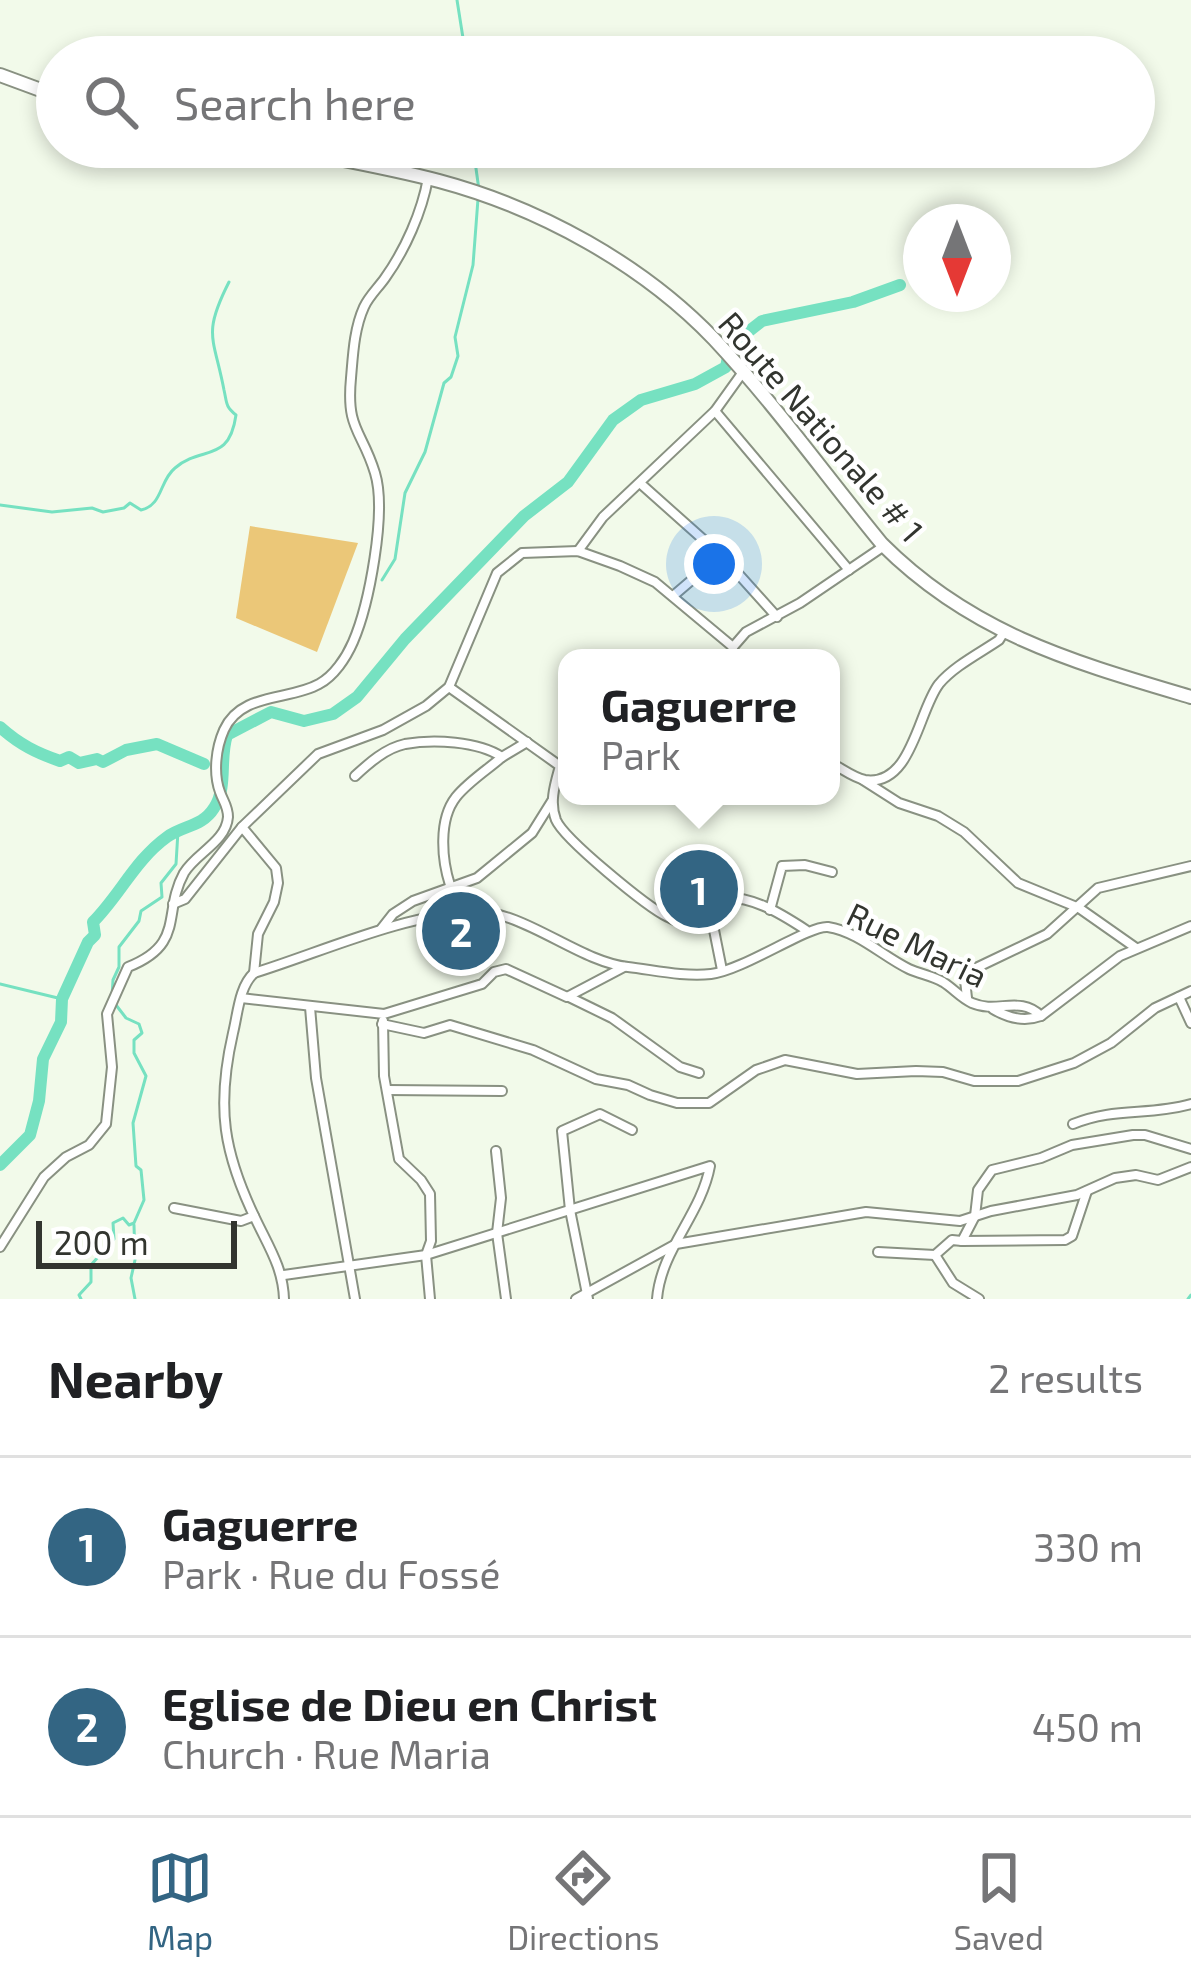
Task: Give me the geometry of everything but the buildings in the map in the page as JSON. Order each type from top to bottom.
[{"type":"main road","points":[[0,75],[36,89]]},
{"type":"main road","name":"Route Nationale # 1","points":[[380,168],[428,178],[528,213],[630,269],[687,314],[742,372],[884,546],[910,571],[1004,632],[1068,661],[1191,697]]},
{"type":"street","points":[[0,1247],[44,1177],[88,1145],[106,1124],[112,1067],[107,1014],[128,967],[145,960],[175,921],[173,904],[187,869],[228,821],[214,769],[224,730],[233,716],[258,701],[320,684],[342,662],[358,629],[370,581],[378,497],[375,473],[349,408],[355,338],[364,308],[391,269],[420,210],[428,178]]},
{"type":"street","points":[[578,551],[603,517],[715,411],[742,372]]},
{"type":"street","points":[[715,411],[849,570]]},
{"type":"street","points":[[641,484],[721,555],[777,616]]},
{"type":"street","points":[[734,649],[746,632],[884,546]]},
{"type":"street","points":[[173,904],[185,899],[242,827],[318,754],[383,730],[449,687],[497,573],[522,553],[578,551],[655,582],[729,649]]},
{"type":"street","points":[[673,596],[721,555]]},
{"type":"street","points":[[863,780],[889,776],[897,769],[916,735],[924,708],[943,679],[1000,640],[1004,632]]},
{"type":"street","points":[[449,687],[558,763]]},
{"type":"street","points":[[450,885],[443,863],[448,811],[454,798],[526,742]]},
{"type":"street","points":[[355,776],[402,744],[460,744],[502,757]]},
{"type":"street","points":[[840,768],[899,803],[938,816],[964,832],[1018,883],[1079,908],[1136,948],[1191,926]]},
{"type":"street","points":[[380,931],[393,914],[450,885],[477,878],[532,833],[558,783]]},
{"type":"street","points":[[553,800],[556,822],[589,858],[670,919],[689,926],[713,926]]},
{"type":"street","points":[[242,827],[276,868],[278,884],[258,934],[254,973],[244,986],[224,1074],[224,1138],[254,1216],[284,1275],[281,1298]]},
{"type":"street","points":[[770,910],[782,866],[805,865],[832,872]]},
{"type":"street","points":[[967,998],[965,980],[978,967],[1047,934],[1098,888],[1191,866]]},
{"type":"street","points":[[722,970],[713,926],[718,898],[748,899],[806,930]]},
{"type":"street","name":"Rue Maria","points":[[254,973],[380,931],[464,912],[488,912],[575,947],[587,957],[684,974],[722,970],[823,926],[878,948],[906,968],[940,980],[967,998],[1013,1017],[1031,1019],[1136,948]]},
{"type":"street","points":[[567,997],[624,967]]},
{"type":"street","points":[[383,1019],[482,984],[506,969],[612,1018],[680,1067],[699,1073]]},
{"type":"street","points":[[241,998],[383,1019],[424,1033],[450,1025],[532,1051],[596,1079],[628,1084],[650,1096],[677,1103],[709,1103],[756,1070],[785,1060],[857,1074],[943,1072],[974,1081],[1018,1081],[1093,1053],[1155,1008],[1191,991]]},
{"type":"street","points":[[1179,996],[1191,1023]]},
{"type":"street","points":[[310,1006],[316,1078],[356,1299]]},
{"type":"street","points":[[383,1019],[387,1090],[399,1159],[430,1194],[431,1241],[426,1255],[430,1299]]},
{"type":"street","points":[[387,1090],[502,1091]]},
{"type":"street","points":[[1073,1124],[1112,1111],[1147,1113],[1191,1104]]},
{"type":"street","points":[[588,1295],[570,1210],[562,1131],[600,1114],[632,1130]]},
{"type":"street","points":[[878,1252],[935,1255],[957,1240],[975,1216],[978,1190],[992,1170],[1072,1145],[1133,1135],[1191,1149]]},
{"type":"street","points":[[496,1151],[501,1198],[497,1233],[506,1299]]},
{"type":"street","points":[[284,1275],[426,1255],[710,1166],[705,1193],[676,1244],[658,1284],[657,1299]]},
{"type":"street","points":[[576,1299],[676,1244],[866,1212],[955,1221],[1088,1191],[1126,1175],[1158,1180],[1191,1167]]},
{"type":"street","points":[[957,1240],[1066,1240],[1072,1236],[1088,1191]]},
{"type":"street","points":[[174,1208],[241,1221],[254,1216]]},
{"type":"street","points":[[955,1221],[957,1240]]},
{"type":"street","points":[[935,1255],[953,1283],[979,1299]]},
{"type":"shaded area","points":[[250,526],[358,543],[317,652],[236,618]]},
{"type":"waterway","points":[[457,0],[463,36]]},
{"type":"waterway","points":[[476,168],[479,190]]},
{"type":"waterway","points":[[382,580],[395,559],[405,493],[425,452],[444,383],[458,356],[455,337],[473,265],[478,199]]},
{"type":"waterway","points":[[0,505],[103,512],[130,503],[141,510],[153,503],[175,468],[221,447],[236,415],[226,401],[213,325],[229,282]]},
{"type":"waterway","points":[[0,1165],[30,1135],[43,1059],[61,1022],[62,999],[95,935],[93,922],[156,846],[204,819],[214,808],[221,791],[227,735],[271,712],[304,721],[333,714],[357,697],[405,639],[524,516],[568,482],[613,420],[641,400],[695,384],[726,367],[730,346],[762,321],[853,302],[900,285]]},
{"type":"waterway","points":[[0,727],[29,748],[60,761],[69,757],[79,763],[103,762],[126,750],[157,744],[204,764]]},
{"type":"waterway","points":[[112,997],[119,947],[141,911],[162,897],[161,883],[176,864],[178,831]]},
{"type":"waterway","points":[[0,984],[62,999]]},
{"type":"waterway","points":[[81,1299],[79,1295],[91,1282],[91,1265],[114,1239],[113,1223],[123,1218],[129,1225],[134,1223],[144,1200],[133,1123],[146,1076],[134,1053],[134,1040],[142,1033],[139,1024],[126,1018],[116,1005]]},
{"type":"waterway","points":[[134,1225],[131,1278],[135,1299]]},
{"type":"waterway","points":[[1188,1299],[1191,1295]]},
{"type":"place","name":"Gaguerre","points":[[699,889]]},
{"type":"place","name":"Eglise de Dieu en Christ","points":[[461,931]]}]
